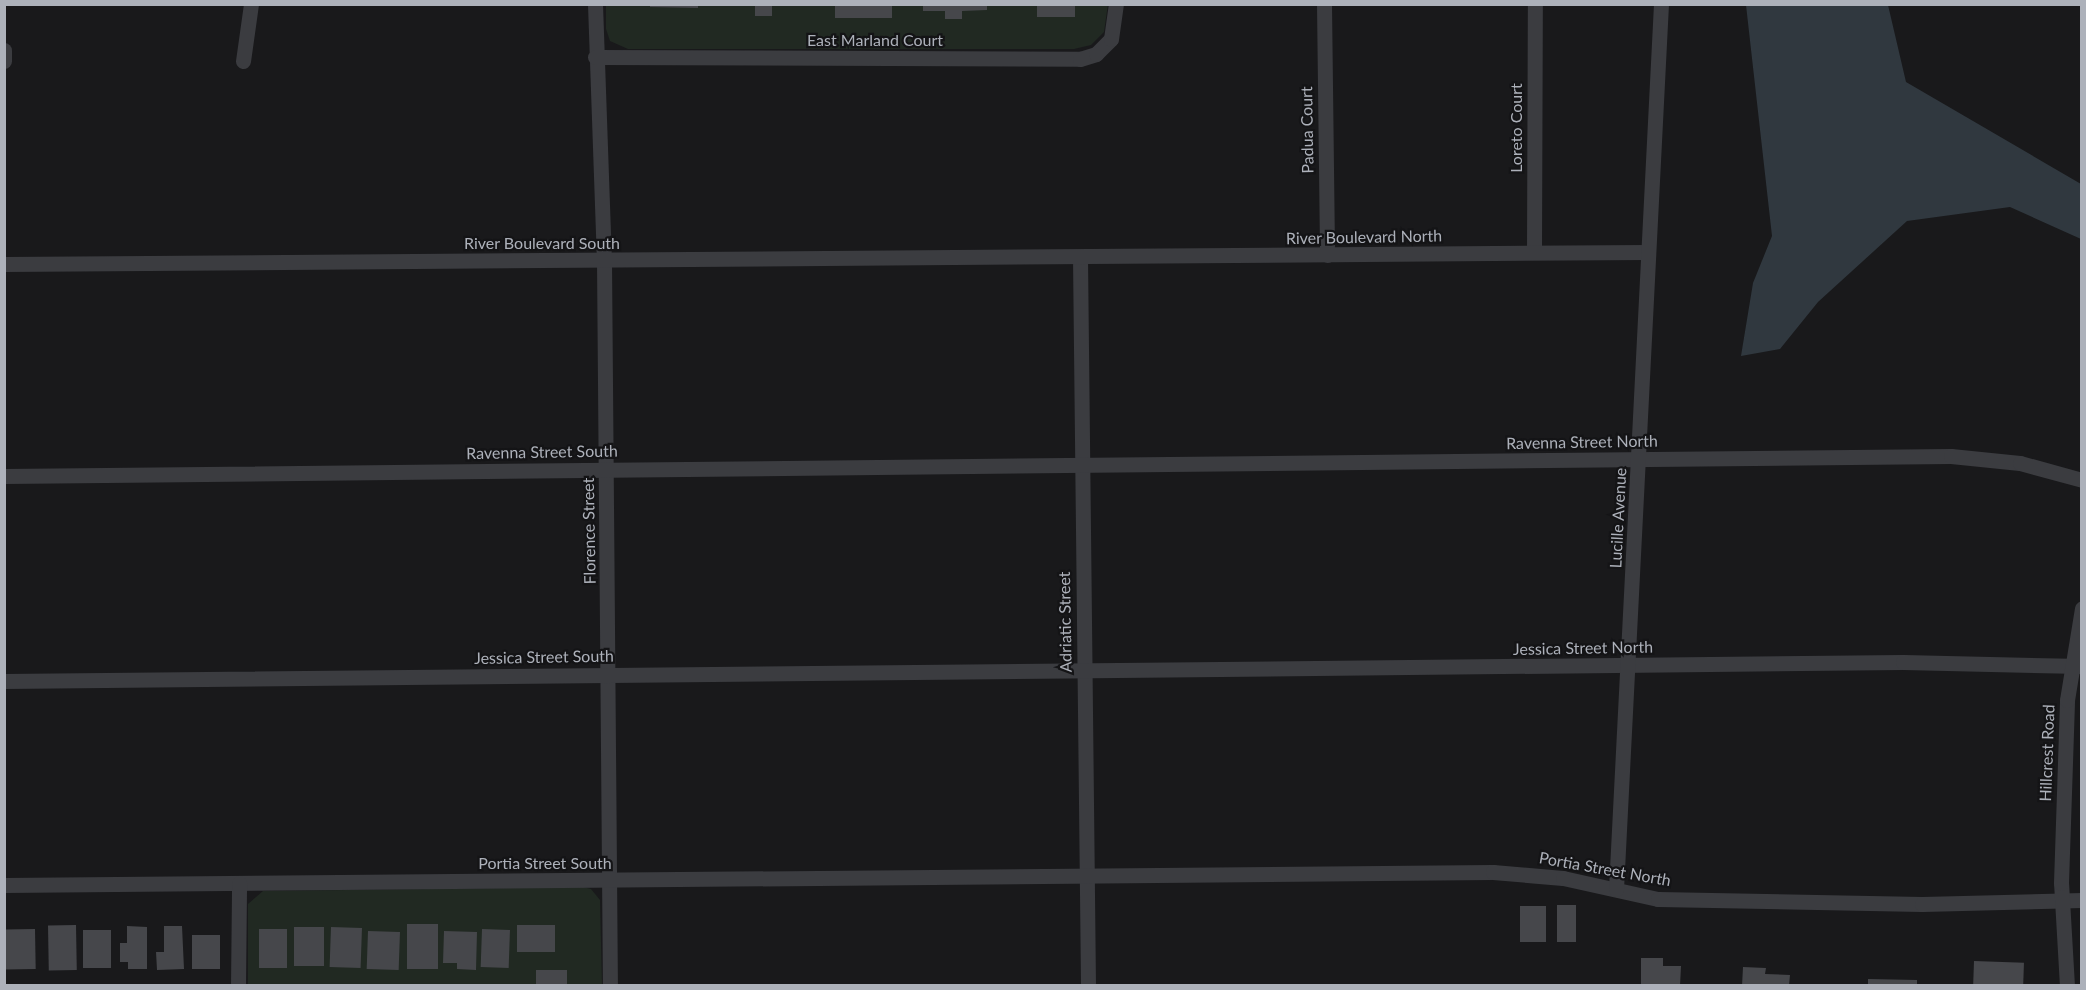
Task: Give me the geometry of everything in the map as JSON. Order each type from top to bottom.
[{"type":"street","points":[[243,61],[251,4]]},
{"type":"street","name":"Florence Street","points":[[595,4],[595,57],[604,261],[610,986]]},
{"type":"street","name":"East Marland Court","points":[[595,57],[1080,59],[1096,54],[1111,39],[1116,4]]},
{"type":"street","name":"Padua Court","points":[[1324,4],[1327,255]]},
{"type":"street","name":"Loreto Court","points":[[1534,252],[1535,4]]},
{"type":"street","name":"Lucille Avenue","points":[[1616,889],[1661,4]]},
{"type":"street","points":[[4,50],[4,61]]},
{"type":"street","name":"River Boulevard North","points":[[1080,257],[1648,252]]},
{"type":"street","name":"River Boulevard South","points":[[4,264],[1080,257]]},
{"type":"street","name":"Adriatic Street","points":[[1080,257],[1088,986]]},
{"type":"street","name":"Ravenna Street North","points":[[1081,465],[1951,456],[2020,463],[2082,480]]},
{"type":"street","name":"Ravenna Street South","points":[[4,476],[1081,465]]},
{"type":"street","name":"Hillcrest Road","points":[[2067,986],[2063,900],[2076,665],[2082,608]]},
{"type":"street","name":"Jessica Street North","points":[[1084,670],[1629,665],[2076,665]]},
{"type":"street","name":"Jessica Street South","points":[[4,681],[1084,670]]},
{"type":"street","name":"Portia Street North","points":[[1086,874],[1492,872],[1563,878],[1658,899],[1717,902],[1922,904],[2082,900]]},
{"type":"street","name":"Portia Street South","points":[[4,885],[1086,874]]},
{"type":"street","points":[[238,986],[239,883]]},
{"type":"shaded area","points":[[1108,4],[1104,32],[1091,45],[1074,49],[628,49],[610,41],[606,29],[606,5]]},
{"type":"shaded area","points":[[1746,5],[1888,5],[1906,82],[2081,184],[2081,239],[2010,207],[1907,221],[1818,302],[1780,349],[1741,356],[1753,283],[1772,236]]},
{"type":"shaded area","points":[[583,887],[591,889],[600,900],[602,985],[248,986],[248,904],[263,891]]},
{"type":"building","points":[[650,4],[698,4],[698,8],[650,7]]},
{"type":"building","points":[[755,4],[772,4],[772,16],[755,16]]},
{"type":"building","points":[[835,4],[892,4],[892,18],[835,18]]},
{"type":"building","points":[[923,4],[987,4],[987,10],[962,11],[962,19],[945,19],[945,11],[923,11]]},
{"type":"building","points":[[1037,4],[1075,4],[1075,17],[1037,17]]},
{"type":"building","points":[[1557,905],[1576,905],[1576,942],[1557,942]]},
{"type":"building","points":[[1520,906],[1546,906],[1546,942],[1520,942]]},
{"type":"building","points":[[407,924],[438,924],[438,969],[407,969]]},
{"type":"building","points":[[48,925],[76,925],[77,970],[49,970]]},
{"type":"building","points":[[517,925],[555,925],[555,952],[517,952]]},
{"type":"building","points":[[127,926],[147,927],[147,969],[128,969],[128,962],[120,962],[120,943],[127,943]]},
{"type":"building","points":[[164,926],[182,926],[184,969],[157,970],[156,952],[164,952]]},
{"type":"building","points":[[294,927],[324,927],[324,966],[294,966]]},
{"type":"building","points":[[331,927],[362,928],[361,968],[330,967]]},
{"type":"building","points":[[35,929],[36,969],[6,970],[5,930]]},
{"type":"building","points":[[259,929],[287,929],[287,968],[259,968]]},
{"type":"building","points":[[482,929],[510,930],[509,968],[481,967]]},
{"type":"building","points":[[83,930],[111,930],[111,968],[83,968]]},
{"type":"building","points":[[368,931],[400,932],[399,970],[367,969]]},
{"type":"building","points":[[444,931],[477,932],[476,970],[457,969],[457,963],[443,963]]},
{"type":"building","points":[[192,935],[220,935],[220,969],[192,969]]},
{"type":"building","points":[[1641,958],[1663,958],[1663,966],[1681,966],[1680,986],[1641,985]]},
{"type":"building","points":[[1974,961],[2024,963],[2023,986],[1973,986]]},
{"type":"building","points":[[1743,967],[1766,968],[1765,974],[1790,975],[1789,986],[1742,986]]},
{"type":"building","points":[[536,970],[567,970],[567,986],[536,986]]},
{"type":"building","points":[[1868,979],[1917,980],[1917,986],[1868,986]]}]
